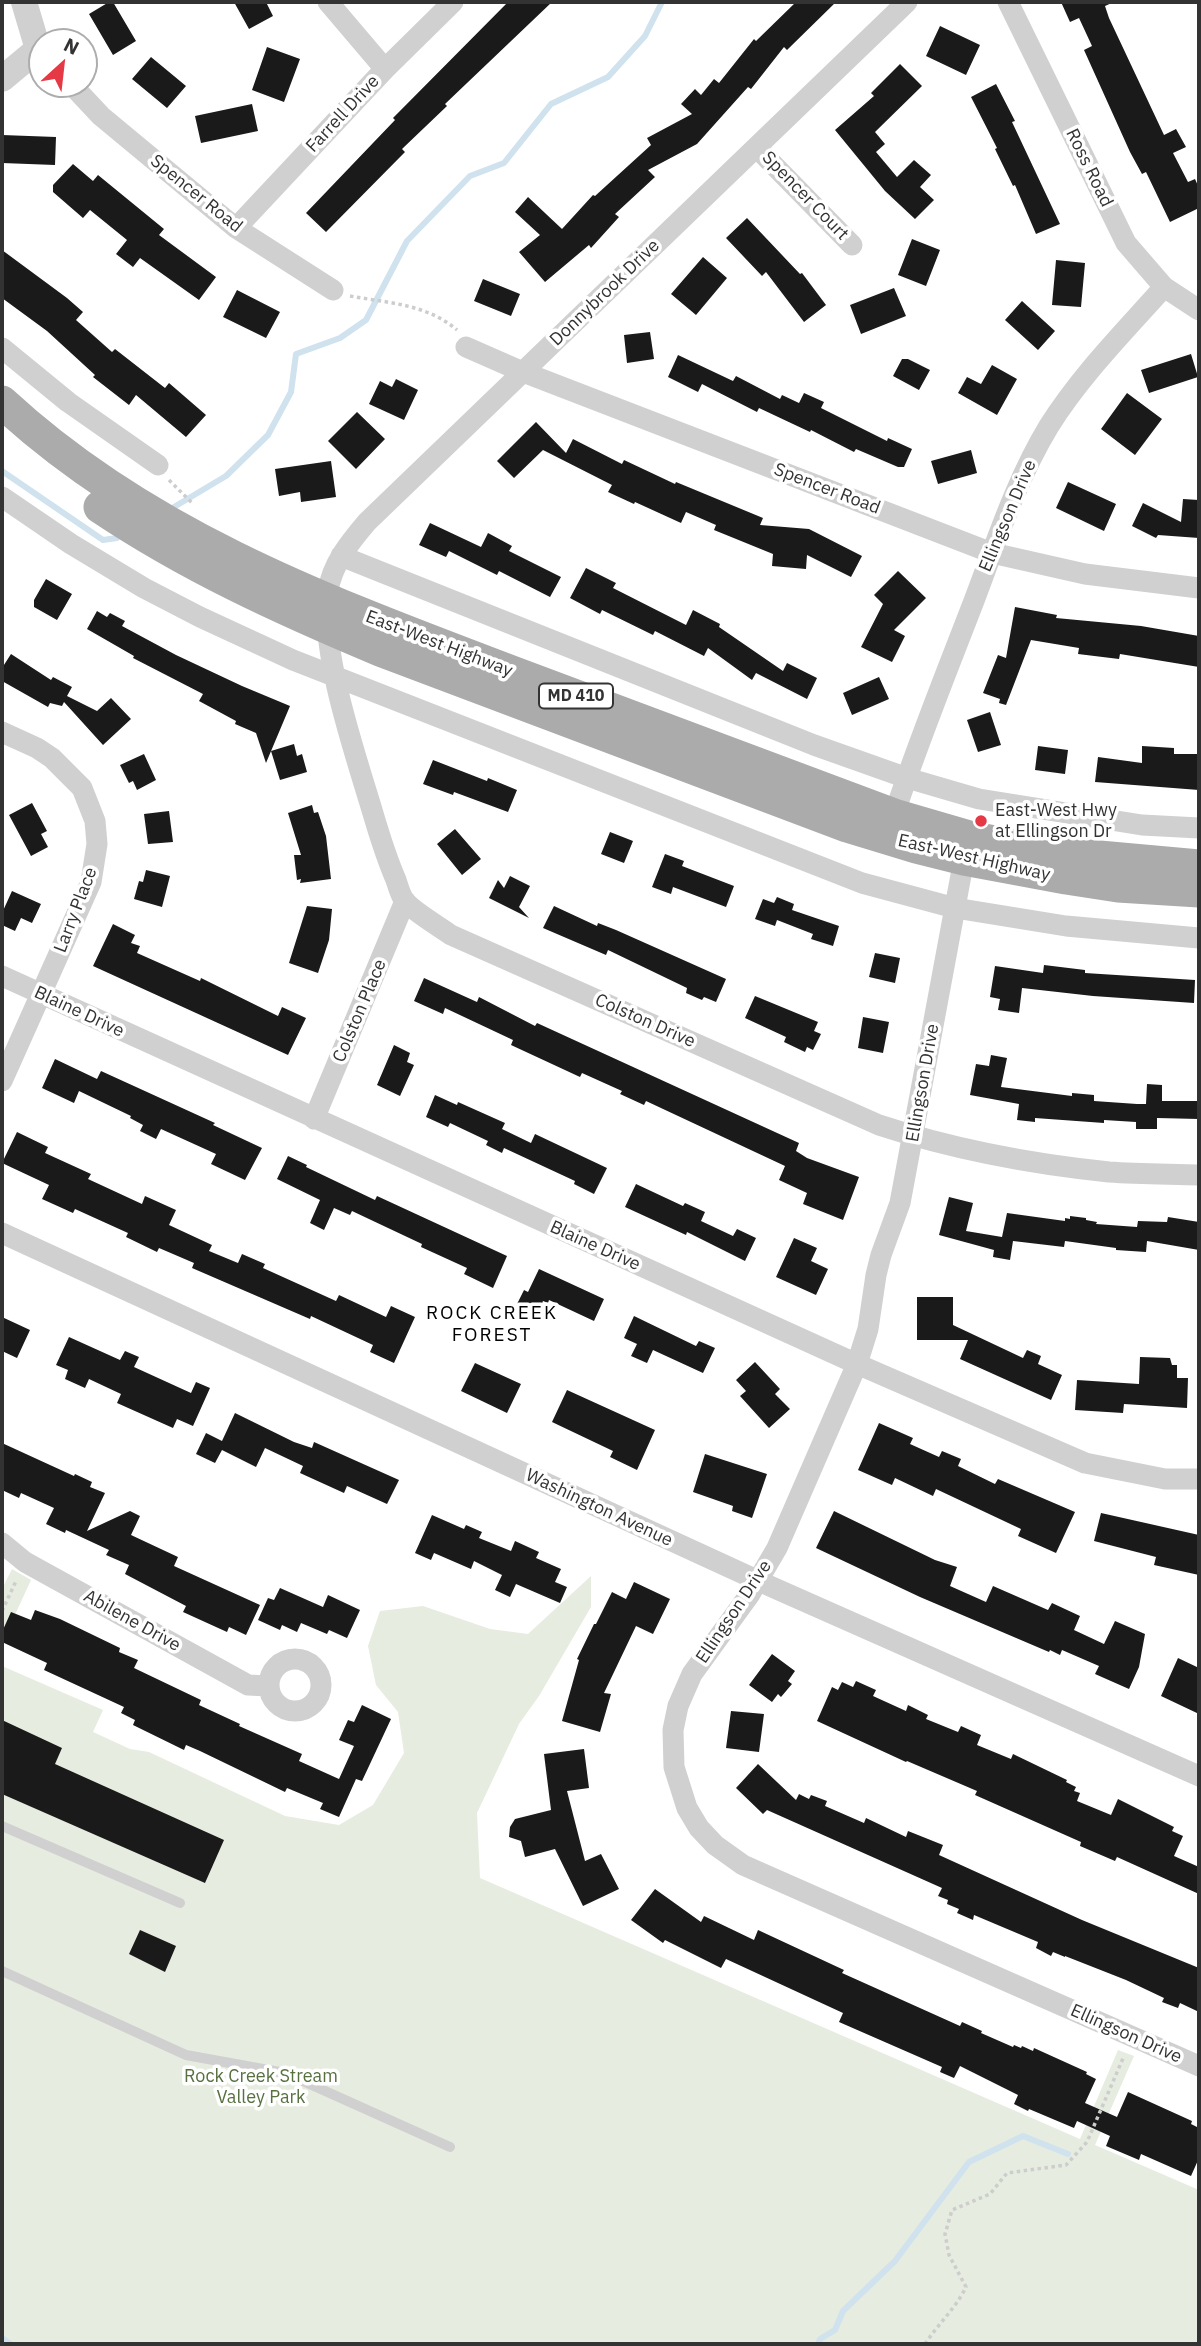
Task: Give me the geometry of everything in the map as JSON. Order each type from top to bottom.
[{"type":"main road","name":"East-West Highway","points":[[2,402],[80,467],[136,504],[405,660],[847,826],[964,859],[1118,886],[1199,891]]},
{"type":"main road","name":"East-West Highway","points":[[2,433],[72,488],[139,533],[234,586],[328,614],[389,625],[894,815],[973,838],[1055,853],[1199,866]]},
{"type":"street","points":[[24,2],[32,28]]},
{"type":"street","points":[[328,2],[385,69]]},
{"type":"street","name":"Farrell Drive","points":[[236,228],[385,69],[453,2]]},
{"type":"street","name":"Donnybrook Drive","points":[[328,614],[332,577],[341,556],[367,522],[907,2]]},
{"type":"street","name":"Ross Road","points":[[1008,2],[1126,243],[1164,287],[1199,310]]},
{"type":"street","points":[[2,79],[28,60]]},
{"type":"street","name":"Spencer Road","points":[[84,98],[101,116],[236,228],[342,293]]},
{"type":"street","name":"Spencer Court","points":[[757,148],[852,245]]},
{"type":"street","name":"Ellingson Drive","points":[[894,815],[1027,466],[1074,390],[1164,287]]},
{"type":"street","name":"Spencer Road","points":[[466,347],[523,372],[992,553],[1085,574],[1199,588]]},
{"type":"street","points":[[2,348],[68,402],[158,465]]},
{"type":"street","points":[[2,497],[71,544],[144,588],[293,660],[862,883],[955,908],[1066,926],[1199,938]]},
{"type":"street","points":[[341,556],[814,745],[907,778],[993,802],[1142,825],[1199,828]]},
{"type":"street","name":"Colston Drive","points":[[328,614],[335,676],[384,853],[405,901],[451,935],[866,1119],[914,1136],[1020,1159],[1109,1172],[1199,1175]]},
{"type":"street","name":"Larry Place","points":[[2,732],[52,758],[82,788],[95,821],[97,844],[91,882],[2,1081]]},
{"type":"street","name":"Ellingson Drive","points":[[964,859],[900,1203],[876,1275],[868,1329],[857,1364],[777,1548],[758,1580],[692,1674],[678,1706],[673,1730],[674,1766],[687,1808],[699,1828],[715,1845],[743,1865],[1199,2066]]},
{"type":"street","name":"Colston Place","points":[[314,1119],[405,901]]},
{"type":"street","name":"Blaine Drive","points":[[2,976],[857,1364],[1085,1463],[1165,1479],[1199,1479]]},
{"type":"street","name":"Washington Avenue","points":[[2,1234],[758,1580],[1199,1776]]},
{"type":"street","name":"Abilene Drive","points":[[2,1543],[25,1562],[248,1685],[269,1686]]},
{"type":"lane","points":[[2,1826],[180,1903]]},
{"type":"lane","points":[[2,1971],[186,2055],[285,2073],[450,2147]]},
{"type":"path","points":[[342,293],[414,307],[445,320],[459,332],[466,347]]},
{"type":"path","points":[[172,484],[199,509]]},
{"type":"path","points":[[2,1611],[25,1562]]},
{"type":"path","points":[[925,2344],[967,2287],[949,2255],[945,2234],[952,2210],[990,2194],[1007,2173],[1066,2165],[1087,2142],[1125,2054]]},
{"type":"green space","points":[[12,1569],[31,1580],[2,1643],[2,1589]]},
{"type":"green space","name":"Rock Creek Stream Valley Park","points":[[591,1576],[591,1607],[539,1696],[519,1724],[477,1813],[480,1878],[1080,2139],[1118,2050],[1134,2056],[1095,2145],[1199,2190],[1199,2344],[2,2344],[2,1666],[103,1710],[93,1732],[130,1749],[149,1752],[285,1816],[339,1825],[373,1805],[404,1753],[398,1712],[376,1685],[368,1646],[380,1611],[423,1606],[490,1629],[528,1634]]},
{"type":"building","points":[[113,2],[136,41],[113,55],[89,14]]},
{"type":"building","points":[[234,2],[266,2],[273,16],[249,29]]},
{"type":"building","points":[[508,2],[552,2],[445,104],[447,106],[402,149],[405,152],[326,232],[306,213],[395,120],[393,118]]},
{"type":"building","points":[[796,2],[836,2],[787,50],[784,47],[751,89],[748,87],[697,144],[648,170],[655,177],[615,214],[619,217],[591,248],[589,245],[545,282],[519,252],[540,235],[515,212],[528,197],[562,229],[593,195],[651,145],[647,138],[692,114],[681,104],[695,89],[701,95],[714,79],[719,83],[754,39],[756,41]]},
{"type":"building","points":[[1061,2],[1114,2],[1105,6],[1109,18],[1164,135],[1176,129],[1186,147],[1173,153],[1188,182],[1195,179],[1199,188],[1199,208],[1170,222],[1146,172],[1142,174],[1130,152],[1084,50],[1092,46],[1079,18],[1070,22]]},
{"type":"building","points":[[940,26],[980,45],[966,75],[926,56]]},
{"type":"building","points":[[267,47],[300,59],[284,102],[252,90]]},
{"type":"building","points":[[151,57],[186,86],[167,108],[132,79]]},
{"type":"building","points":[[900,64],[922,86],[875,132],[885,144],[876,152],[897,177],[914,160],[931,175],[920,187],[934,200],[915,219],[885,191],[835,130],[874,96],[871,93]]},
{"type":"building","points":[[996,84],[1060,224],[1036,234],[971,97]]},
{"type":"building","points":[[252,104],[258,131],[201,143],[195,116]]},
{"type":"building","points":[[2,135],[56,137],[55,165],[2,163]]},
{"type":"building","points":[[73,164],[93,181],[98,175],[164,229],[159,235],[216,277],[199,300],[140,258],[133,267],[116,254],[127,240],[90,210],[83,218],[53,192],[53,185]]},
{"type":"building","points":[[747,218],[800,274],[802,273],[826,305],[804,322],[766,272],[762,276],[726,238]]},
{"type":"building","points":[[912,239],[940,250],[926,286],[898,275]]},
{"type":"building","points":[[2,250],[83,312],[76,320],[112,352],[115,349],[165,388],[169,383],[206,415],[186,437],[136,395],[129,405],[93,377],[95,375],[47,331],[2,298]]},
{"type":"building","points":[[703,257],[727,278],[696,315],[671,294]]},
{"type":"building","points":[[1056,260],[1085,263],[1081,307],[1052,305]]},
{"type":"building","points":[[483,279],[520,294],[511,316],[474,301]]},
{"type":"building","points":[[894,288],[906,316],[861,334],[850,305]]},
{"type":"building","points":[[237,290],[280,312],[266,338],[223,317]]},
{"type":"building","points":[[1022,301],[1055,331],[1038,350],[1005,320]]},
{"type":"building","points":[[650,332],[654,359],[627,363],[624,335]]},
{"type":"building","points":[[1191,354],[1198,377],[1149,393],[1141,370]]},
{"type":"building","points":[[678,355],[733,381],[736,376],[780,399],[782,395],[799,403],[804,393],[824,402],[821,408],[887,441],[888,438],[912,449],[904,467],[898,467],[856,449],[854,452],[759,408],[757,412],[702,384],[698,392],[668,377]]},
{"type":"building","points":[[902,359],[908,359],[930,370],[919,390],[893,376]]},
{"type":"building","points":[[992,365],[1017,379],[997,415],[958,393],[967,377],[981,384]]},
{"type":"building","points":[[396,379],[418,390],[404,420],[369,404],[380,381],[392,387]]},
{"type":"building","points":[[1127,393],[1162,419],[1135,455],[1101,429]]},
{"type":"building","points":[[357,412],[385,439],[356,469],[328,441]]},
{"type":"building","points":[[536,422],[566,453],[573,439],[622,464],[624,460],[675,484],[676,482],[763,518],[760,525],[809,529],[862,556],[851,577],[807,555],[806,569],[772,566],[773,554],[714,530],[716,525],[686,512],[681,523],[635,502],[634,504],[608,492],[612,485],[543,450],[514,478],[497,461]]},
{"type":"building","points":[[971,450],[977,473],[938,484],[931,461]]},
{"type":"building","points":[[331,461],[336,497],[301,502],[300,492],[279,496],[275,469]]},
{"type":"building","points":[[1068,482],[1116,504],[1104,531],[1056,508]]},
{"type":"building","points":[[1183,499],[1199,500],[1199,538],[1158,535],[1156,538],[1132,526],[1143,503],[1181,522]]},
{"type":"building","points":[[430,523],[481,547],[488,533],[512,546],[509,551],[561,577],[550,597],[499,571],[497,575],[449,551],[446,557],[419,545]]},
{"type":"building","points":[[586,568],[616,583],[613,588],[686,625],[693,610],[720,624],[719,627],[783,671],[787,663],[817,678],[807,699],[756,673],[752,680],[708,648],[704,656],[655,631],[653,635],[602,610],[600,614],[570,598]]},
{"type":"building","points":[[898,571],[926,598],[894,630],[905,636],[892,662],[861,647],[883,604],[874,595]]},
{"type":"building","points":[[46,579],[72,594],[57,620],[34,607],[34,600]]},
{"type":"building","points":[[1015,607],[1057,615],[1056,618],[1141,626],[1199,636],[1199,667],[1120,654],[1119,659],[1078,654],[1079,648],[1031,640],[1006,705],[999,703],[1000,699],[983,693],[998,655],[1006,658]]},
{"type":"building","points":[[97,611],[107,617],[110,613],[125,621],[122,626],[176,655],[290,706],[266,763],[256,733],[235,724],[236,721],[199,701],[203,694],[133,658],[134,656],[87,629]]},
{"type":"building","points":[[11,654],[51,680],[53,677],[72,687],[67,696],[97,711],[111,698],[131,719],[103,745],[64,702],[62,706],[50,703],[48,707],[2,681],[2,668]]},
{"type":"building","points":[[879,677],[889,699],[852,715],[843,693]]},
{"type":"building","points":[[990,712],[1001,745],[978,752],[967,720]]},
{"type":"building","points":[[294,744],[297,756],[302,754],[307,772],[280,780],[271,751]]},
{"type":"building","points":[[1038,746],[1068,750],[1065,774],[1035,770]]},
{"type":"building","points":[[1142,746],[1174,748],[1174,754],[1199,754],[1199,790],[1095,782],[1098,757],[1142,763]]},
{"type":"building","points":[[144,754],[156,780],[137,790],[133,781],[129,783],[120,765]]},
{"type":"building","points":[[433,760],[517,790],[508,812],[454,792],[453,795],[423,784]]},
{"type":"building","points":[[32,803],[47,831],[41,834],[48,847],[31,856],[9,815]]},
{"type":"building","points":[[312,805],[314,813],[318,812],[326,836],[331,879],[300,883],[301,879],[297,880],[294,855],[301,855],[288,813]]},
{"type":"building","points":[[169,811],[173,842],[148,844],[144,814]]},
{"type":"building","points":[[455,829],[481,859],[462,875],[437,844]]},
{"type":"building","points":[[610,832],[633,841],[624,863],[601,854]]},
{"type":"building","points":[[665,854],[684,861],[682,866],[734,886],[726,907],[673,887],[671,894],[652,887]]},
{"type":"building","points":[[146,870],[170,876],[162,907],[134,899],[139,881],[143,882]]},
{"type":"building","points":[[510,876],[530,886],[519,907],[529,918],[489,898],[498,880],[504,888]]},
{"type":"building","points":[[12,891],[41,904],[32,923],[21,918],[15,931],[2,925],[2,913]]},
{"type":"building","points":[[777,897],[794,904],[792,910],[839,926],[833,946],[811,939],[813,934],[777,920],[775,926],[755,919],[763,899],[774,903]]},
{"type":"building","points":[[307,906],[332,909],[329,940],[318,973],[289,963]]},
{"type":"building","points":[[554,906],[597,926],[598,923],[616,930],[726,979],[716,1002],[704,997],[702,1000],[686,993],[687,988],[608,950],[606,955],[543,928]]},
{"type":"building","points":[[113,924],[135,935],[131,943],[140,946],[137,953],[200,981],[201,978],[278,1016],[282,1007],[306,1018],[288,1055],[93,966]]},
{"type":"building","points":[[875,953],[900,958],[895,983],[869,977]]},
{"type":"building","points":[[1044,965],[1085,970],[1085,973],[1195,980],[1194,1003],[1022,988],[1019,1013],[998,1010],[1000,999],[990,997],[995,966],[1043,973]]},
{"type":"building","points":[[424,978],[477,1002],[479,997],[535,1026],[537,1023],[799,1143],[796,1151],[807,1158],[859,1177],[843,1220],[803,1204],[807,1193],[779,1180],[785,1166],[646,1101],[644,1105],[620,1094],[622,1091],[582,1073],[580,1077],[511,1045],[513,1040],[445,1008],[443,1014],[414,1001]]},
{"type":"building","points":[[755,996],[818,1022],[814,1031],[821,1034],[813,1050],[807,1047],[805,1052],[784,1042],[786,1037],[745,1018]]},
{"type":"building","points":[[863,1017],[889,1022],[883,1053],[858,1048]]},
{"type":"building","points":[[394,1045],[410,1053],[407,1062],[414,1065],[400,1096],[377,1085]]},
{"type":"building","points":[[991,1055],[1007,1058],[1001,1087],[1072,1096],[1072,1093],[1094,1095],[1094,1101],[1146,1104],[1147,1084],[1162,1085],[1162,1101],[1199,1101],[1199,1119],[1157,1118],[1157,1129],[1136,1129],[1136,1122],[1104,1120],[1104,1123],[1035,1118],[1035,1122],[1017,1120],[1019,1104],[970,1095],[976,1064],[989,1066]]},
{"type":"building","points":[[55,1059],[97,1079],[101,1071],[215,1123],[213,1125],[262,1148],[245,1180],[211,1164],[216,1154],[161,1129],[156,1139],[140,1131],[143,1125],[130,1118],[131,1116],[79,1091],[74,1103],[42,1088]]},
{"type":"building","points":[[435,1095],[505,1123],[502,1129],[531,1143],[535,1134],[607,1168],[594,1194],[574,1184],[575,1181],[504,1148],[502,1153],[486,1145],[488,1141],[450,1123],[448,1127],[426,1117]]},
{"type":"building","points":[[17,1132],[48,1147],[45,1153],[91,1174],[88,1179],[142,1204],[145,1196],[176,1210],[169,1225],[212,1245],[209,1251],[238,1263],[242,1254],[265,1264],[263,1268],[336,1301],[339,1295],[386,1317],[391,1306],[415,1317],[394,1363],[370,1352],[373,1345],[311,1316],[310,1319],[192,1268],[194,1263],[159,1248],[157,1252],[126,1237],[128,1233],[75,1209],[73,1213],[42,1199],[49,1185],[2,1163]]},
{"type":"building","points":[[288,1156],[375,1200],[377,1196],[507,1256],[493,1288],[464,1274],[467,1268],[352,1211],[350,1215],[334,1208],[324,1230],[310,1223],[320,1200],[277,1179]]},
{"type":"building","points":[[636,1184],[683,1206],[685,1203],[705,1212],[701,1221],[733,1236],[737,1229],[756,1238],[745,1261],[687,1232],[686,1235],[625,1207]]},
{"type":"building","points":[[949,1197],[973,1203],[966,1231],[1002,1237],[1007,1213],[1065,1221],[1065,1218],[1070,1219],[1070,1216],[1086,1218],[1097,1222],[1096,1224],[1137,1227],[1138,1221],[1167,1222],[1168,1217],[1199,1222],[1199,1250],[1147,1241],[1146,1252],[1065,1241],[1064,1247],[1013,1241],[1010,1260],[993,1257],[994,1250],[939,1235]]},
{"type":"building","points":[[794,1238],[817,1248],[811,1261],[828,1269],[816,1295],[776,1277]]},
{"type":"building","points":[[539,1269],[604,1299],[594,1321],[549,1300],[548,1303],[543,1301],[538,1313],[517,1304],[524,1290],[528,1292]]},
{"type":"building","points":[[917,1297],[953,1297],[953,1325],[1023,1358],[1027,1350],[1041,1356],[1038,1364],[1062,1375],[1051,1400],[960,1359],[968,1340],[917,1340]]},
{"type":"building","points":[[634,1316],[696,1346],[699,1341],[715,1348],[703,1373],[653,1350],[647,1363],[631,1356],[637,1344],[624,1338]]},
{"type":"building","points":[[2,1317],[30,1330],[17,1358],[2,1351]]},
{"type":"building","points":[[69,1337],[120,1360],[125,1351],[139,1357],[134,1367],[191,1393],[196,1382],[210,1388],[193,1426],[177,1419],[173,1428],[117,1403],[121,1394],[89,1379],[85,1388],[65,1379],[68,1370],[56,1365]]},
{"type":"building","points":[[1140,1357],[1170,1358],[1172,1365],[1177,1365],[1177,1378],[1188,1378],[1187,1408],[1124,1404],[1123,1413],[1075,1410],[1077,1380],[1139,1384]]},
{"type":"building","points":[[755,1362],[780,1389],[775,1394],[790,1409],[769,1428],[740,1396],[746,1391],[736,1380]]},
{"type":"building","points":[[475,1363],[521,1384],[507,1413],[461,1391]]},
{"type":"building","points":[[567,1390],[655,1430],[637,1470],[610,1457],[613,1451],[552,1422]]},
{"type":"building","points":[[235,1413],[294,1442],[312,1448],[314,1442],[399,1480],[387,1504],[347,1486],[344,1493],[300,1473],[303,1466],[265,1448],[256,1467],[222,1450],[215,1463],[196,1454],[206,1433],[222,1441]]},
{"type":"building","points":[[879,1423],[913,1438],[910,1444],[939,1457],[942,1451],[961,1459],[958,1466],[995,1484],[998,1479],[1075,1512],[1056,1553],[1018,1536],[1021,1529],[936,1489],[933,1496],[895,1478],[892,1485],[858,1470]]},
{"type":"building","points":[[2,1443],[92,1482],[90,1487],[105,1493],[87,1531],[130,1511],[140,1516],[131,1535],[178,1557],[174,1566],[260,1605],[246,1635],[229,1627],[227,1632],[183,1612],[186,1606],[125,1574],[129,1565],[106,1555],[109,1550],[46,1524],[54,1508],[21,1493],[19,1498],[2,1490]]},
{"type":"building","points":[[705,1454],[767,1474],[752,1518],[732,1511],[733,1506],[693,1492]]},
{"type":"building","points":[[834,1511],[935,1560],[957,1567],[950,1586],[986,1602],[993,1586],[1048,1610],[1052,1603],[1080,1616],[1074,1630],[1104,1644],[1115,1621],[1145,1634],[1139,1667],[1129,1689],[1095,1674],[1099,1666],[1062,1650],[1060,1655],[1050,1650],[1049,1652],[920,1597],[816,1548]]},
{"type":"building","points":[[1101,1513],[1199,1535],[1199,1575],[1154,1565],[1156,1557],[1094,1541]]},
{"type":"building","points":[[432,1515],[464,1529],[466,1525],[482,1532],[479,1538],[511,1551],[515,1541],[539,1552],[536,1558],[561,1569],[555,1582],[567,1587],[560,1603],[516,1584],[510,1597],[495,1590],[502,1575],[474,1561],[471,1569],[434,1553],[431,1560],[415,1553]]},
{"type":"building","points":[[634,1582],[670,1599],[653,1634],[636,1626],[604,1693],[611,1694],[600,1732],[562,1721],[579,1660],[577,1659],[594,1624],[612,1592],[626,1599]]},
{"type":"building","points":[[280,1588],[323,1607],[328,1595],[360,1610],[347,1638],[329,1630],[327,1634],[301,1623],[297,1632],[282,1625],[280,1630],[258,1620],[268,1598],[274,1600]]},
{"type":"building","points":[[35,1610],[120,1648],[119,1652],[138,1660],[134,1668],[201,1700],[199,1705],[240,1724],[239,1726],[302,1754],[299,1761],[339,1779],[354,1746],[339,1740],[348,1720],[354,1722],[362,1705],[391,1719],[362,1781],[356,1779],[339,1817],[320,1809],[323,1803],[287,1788],[285,1792],[200,1751],[186,1745],[184,1750],[133,1725],[135,1720],[121,1713],[124,1707],[44,1670],[47,1663],[2,1642],[2,1632],[11,1612],[31,1620]]},
{"type":"building","points":[[772,1654],[795,1671],[788,1681],[792,1684],[781,1697],[778,1694],[772,1702],[749,1685]]},
{"type":"building","points":[[1178,1658],[1199,1668],[1199,1714],[1161,1696]]},
{"type":"building","points":[[856,1681],[876,1690],[873,1696],[906,1711],[908,1705],[928,1715],[926,1719],[958,1732],[961,1726],[981,1735],[977,1745],[1011,1759],[1013,1754],[1067,1780],[1066,1782],[1076,1787],[1074,1791],[1080,1793],[1077,1801],[1111,1815],[1118,1799],[1174,1827],[1172,1831],[1183,1836],[1174,1856],[1199,1867],[1199,1894],[1117,1857],[1115,1861],[1080,1846],[1081,1842],[975,1795],[977,1791],[817,1721],[832,1687],[838,1690],[842,1682],[853,1687]]},
{"type":"building","points":[[731,1711],[764,1714],[759,1752],[726,1748]]},
{"type":"building","points":[[2,1720],[62,1748],[55,1764],[224,1840],[205,1883],[2,1794]]},
{"type":"building","points":[[584,1749],[589,1788],[567,1791],[585,1861],[601,1854],[619,1889],[583,1906],[555,1849],[525,1857],[521,1841],[509,1837],[510,1827],[515,1819],[551,1810],[544,1754]]},
{"type":"building","points":[[758,1764],[796,1800],[799,1794],[809,1799],[811,1795],[827,1801],[825,1806],[864,1823],[866,1818],[906,1837],[908,1831],[943,1845],[939,1855],[1082,1920],[1199,1968],[1199,2012],[1180,2003],[1178,2008],[1162,2002],[1164,1998],[1065,1956],[1053,1952],[1051,1956],[1036,1948],[1038,1942],[974,1915],[973,1920],[957,1913],[959,1909],[938,1896],[942,1888],[767,1810],[763,1814],[736,1788]]},
{"type":"building","points":[[655,1889],[701,1922],[704,1916],[754,1940],[758,1930],[844,1970],[842,1973],[960,2026],[962,2022],[1013,2047],[1022,2046],[1033,2051],[1034,2048],[1087,2072],[1086,2074],[1096,2079],[1085,2103],[1117,2117],[1128,2092],[1192,2121],[1191,2124],[1199,2128],[1199,2158],[1191,2176],[1141,2154],[1139,2160],[1106,2146],[1110,2136],[1077,2121],[1074,2128],[1029,2109],[1028,2111],[1014,2104],[1018,2095],[960,2066],[954,2078],[940,2072],[942,2067],[839,2022],[843,2013],[726,1959],[721,1968],[665,1940],[663,1943],[631,1920]]},
{"type":"building","points":[[140,1930],[176,1946],[165,1972],[129,1954]]},
{"type":"waterway","points":[[174,507],[226,476],[268,435],[291,392],[296,354],[340,338],[366,320],[407,241],[470,176],[504,163],[551,104],[608,77],[645,36],[662,2]]},
{"type":"waterway","points":[[2,471],[103,540],[117,538]]},
{"type":"waterway","points":[[818,2344],[820,2339],[835,2330],[843,2311],[895,2261],[969,2162],[1023,2136],[1068,2154]]},
{"type":"waterway","points":[[2,2338],[10,2344]]},
{"type":"place","name":"East-West Hwy at Ellingson Dr","points":[[981,821]]},
{"type":"district","name":"ROCK CREEK FOREST","points":[[492,1325]]}]
